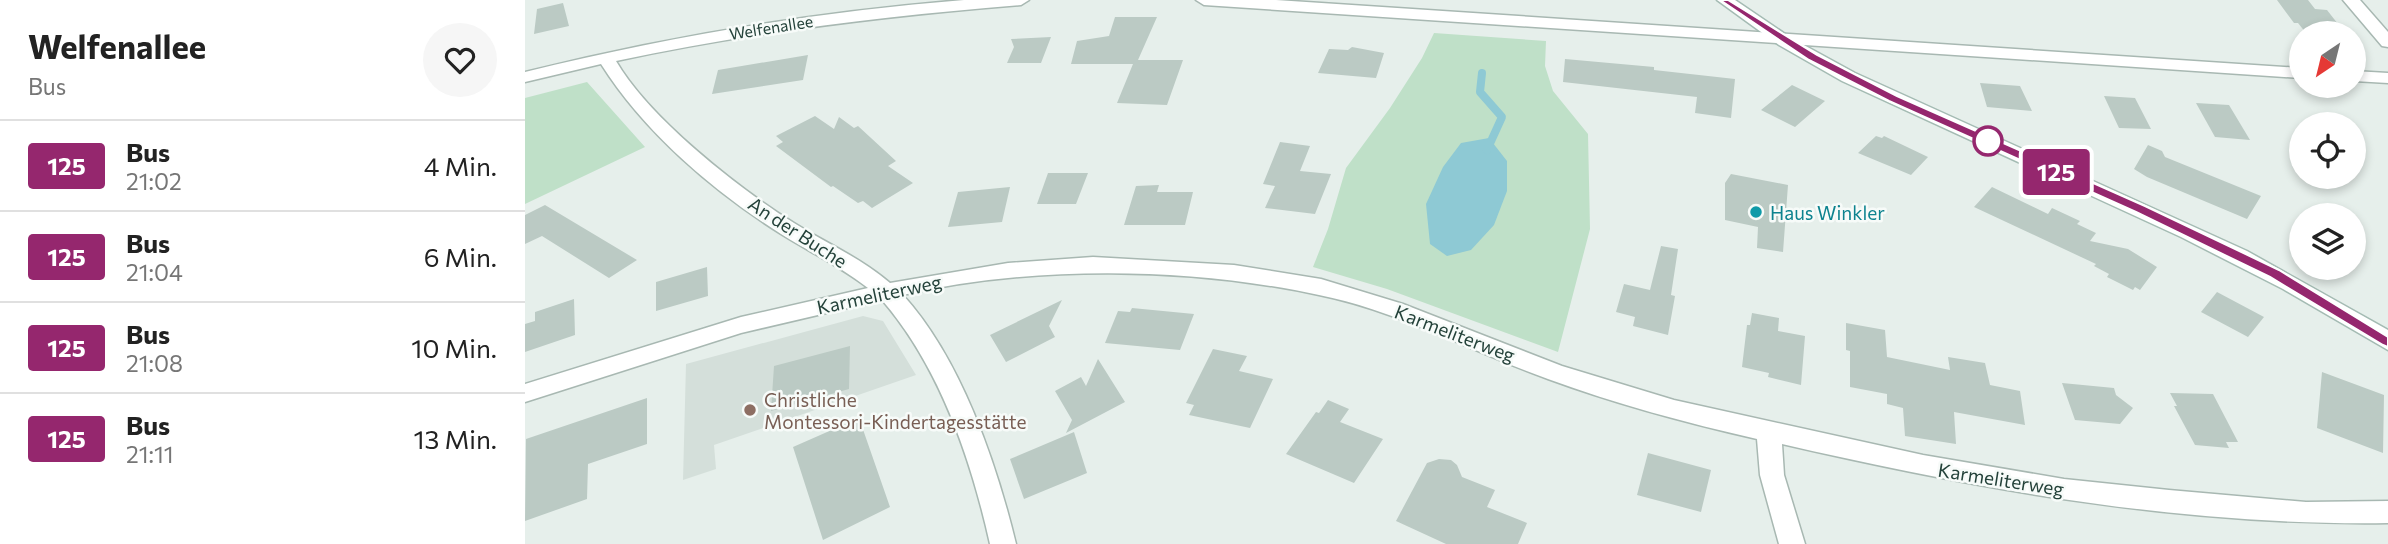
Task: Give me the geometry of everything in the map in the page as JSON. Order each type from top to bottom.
[{"type":"street","name":"Welfenallee","points":[[525,77],[606,58],[762,28],[867,13],[970,2],[1021,0]]},
{"type":"street","points":[[1204,0],[2289,72]]},
{"type":"street","points":[[1725,0],[1782,39],[1893,99],[2140,209],[2274,274],[2388,341]]},
{"type":"street","points":[[2351,0],[2388,42]]},
{"type":"street","name":"An der Buche","points":[[606,58],[614,72],[671,136],[713,174],[783,225],[886,291],[906,311],[931,351],[965,426],[999,520],[1003,544]]},
{"type":"street","points":[[2366,77],[2388,78]]},
{"type":"street","name":"Karmeliterweg","points":[[525,393],[741,325],[886,291],[1008,271],[1093,265],[1234,273],[1308,285],[1403,312],[1556,373],[1674,410],[1769,434],[1923,466],[2064,490],[2306,513],[2388,512]]},
{"type":"street","points":[[1769,434],[1772,475],[1792,544]]},
{"type":"shaded area","name":"Christliche Montessori-Kindertagesstätte","points":[[863,316],[883,321],[916,375],[714,445],[716,469],[683,480],[686,364]]},
{"type":"green space","points":[[1434,33],[1546,41],[1545,66],[1553,91],[1588,134],[1590,229],[1558,352],[1387,289],[1313,267],[1328,229],[1346,168],[1390,108],[1422,58]]},
{"type":"green space","points":[[587,82],[645,147],[525,204],[525,98]]},
{"type":"water","points":[[1489,138],[1507,161],[1507,191],[1494,225],[1471,250],[1447,256],[1430,244],[1426,204],[1443,167],[1461,143]]},
{"type":"building","points":[[2277,0],[2308,0],[2315,9],[2327,10],[2336,21],[2293,21]]},
{"type":"building","points":[[563,3],[569,26],[534,34],[537,9]]},
{"type":"building","points":[[1115,17],[1157,17],[1138,60],[1183,60],[1167,105],[1117,103],[1133,64],[1071,64],[1077,41],[1109,36]]},
{"type":"building","points":[[1051,37],[1041,63],[1007,63],[1014,47],[1011,39]]},
{"type":"building","points":[[1352,47],[1384,53],[1376,78],[1318,73],[1329,49],[1348,50]]},
{"type":"building","points":[[808,55],[803,80],[712,94],[718,70]]},
{"type":"building","points":[[1565,59],[1654,67],[1654,70],[1735,79],[1731,118],[1695,113],[1697,97],[1563,82]]},
{"type":"building","points":[[1980,83],[2020,86],[2032,111],[1987,107]]},
{"type":"building","points":[[1792,85],[1825,101],[1795,127],[1761,110]]},
{"type":"building","points":[[2104,96],[2135,98],[2151,129],[2119,128]]},
{"type":"building","points":[[2196,103],[2229,105],[2250,140],[2215,137]]},
{"type":"building","points":[[815,116],[834,129],[839,117],[854,128],[858,126],[896,161],[888,166],[913,183],[872,208],[863,201],[858,203],[831,187],[776,146],[783,142],[776,136]]},
{"type":"building","points":[[1876,136],[1884,136],[1928,157],[1911,175],[1858,153]]},
{"type":"building","points":[[1280,142],[1310,146],[1300,171],[1331,174],[1315,214],[1265,208],[1275,186],[1263,184]]},
{"type":"building","points":[[2148,145],[2162,151],[2165,157],[2261,196],[2247,219],[2147,177],[2134,169]]},
{"type":"building","points":[[1048,173],[1088,173],[1076,204],[1037,204]]},
{"type":"building","name":"Haus Winkler","points":[[1731,174],[1788,185],[1783,252],[1757,248],[1758,227],[1725,220],[1725,183]]},
{"type":"building","points":[[1159,185],[1157,192],[1193,192],[1185,225],[1124,225],[1136,186]]},
{"type":"building","points":[[1010,187],[1002,222],[948,227],[958,192]]},
{"type":"building","points":[[1992,187],[2048,214],[2052,208],[2080,221],[2077,224],[2096,233],[2090,241],[2128,249],[2157,267],[2140,290],[2135,287],[2133,290],[2107,277],[2109,274],[2094,266],[2096,264],[1974,207]]},
{"type":"building","points":[[545,205],[637,260],[609,278],[542,236],[525,244],[525,215]]},
{"type":"building","points":[[1661,246],[1678,249],[1671,295],[1675,296],[1668,335],[1633,326],[1635,317],[1616,312],[1624,284],[1650,290]]},
{"type":"building","points":[[707,267],[708,296],[656,311],[656,282]]},
{"type":"building","points":[[2217,292],[2264,317],[2248,337],[2201,312]]},
{"type":"building","points":[[574,299],[575,335],[525,352],[525,324],[535,321],[535,312]]},
{"type":"building","points":[[1062,300],[1049,326],[1055,337],[1006,362],[990,335]]},
{"type":"building","points":[[1132,308],[1194,314],[1180,350],[1105,343],[1118,311],[1130,312]]},
{"type":"building","points":[[1752,313],[1779,318],[1778,331],[1805,336],[1801,385],[1768,377],[1769,373],[1742,367],[1747,325],[1750,325]]},
{"type":"building","points":[[1846,323],[1885,330],[1887,357],[1950,370],[1948,357],[1985,363],[1990,385],[2020,391],[2025,425],[1954,412],[1956,444],[1905,436],[1903,408],[1887,404],[1887,394],[1850,387],[1850,351],[1846,350]]},
{"type":"building","points":[[850,346],[849,389],[771,411],[774,366]]},
{"type":"building","points":[[1213,349],[1247,356],[1239,371],[1273,379],[1250,428],[1189,415],[1194,405],[1186,403]]},
{"type":"building","points":[[1098,359],[1125,402],[1066,433],[1072,420],[1055,391],[1081,377],[1086,386]]},
{"type":"building","points":[[2322,372],[2384,395],[2383,453],[2317,428]]},
{"type":"building","points":[[2062,383],[2114,388],[2116,395],[2133,408],[2120,424],[2075,420]]},
{"type":"building","points":[[2170,393],[2213,394],[2238,442],[2226,442],[2229,448],[2195,445]]},
{"type":"building","points":[[647,398],[647,444],[588,464],[587,499],[525,521],[526,439]]},
{"type":"building","points":[[1328,400],[1349,409],[1340,422],[1383,439],[1354,483],[1286,454],[1316,412],[1319,413]]},
{"type":"building","points":[[859,418],[890,507],[823,540],[793,447]]},
{"type":"building","points":[[1074,432],[1087,473],[1024,499],[1010,459]]},
{"type":"building","points":[[1648,453],[1711,470],[1701,512],[1637,495]]},
{"type":"building","points":[[1439,459],[1451,460],[1457,465],[1462,477],[1495,490],[1487,507],[1527,523],[1518,544],[1446,544],[1396,521],[1427,463]]},
{"type":"waterway","points":[[1482,73],[1480,92],[1502,117],[1487,150]]},
{"type":"bus line","name":"125","points":[[1725,0],[1813,58],[1893,99],[2140,209],[2274,274],[2388,341]]},
{"type":"place","name":"Haus Winkler","points":[[1756,212]]},
{"type":"place","name":"Christliche Montessori-Kindertagesstätte","points":[[750,410]]}]
